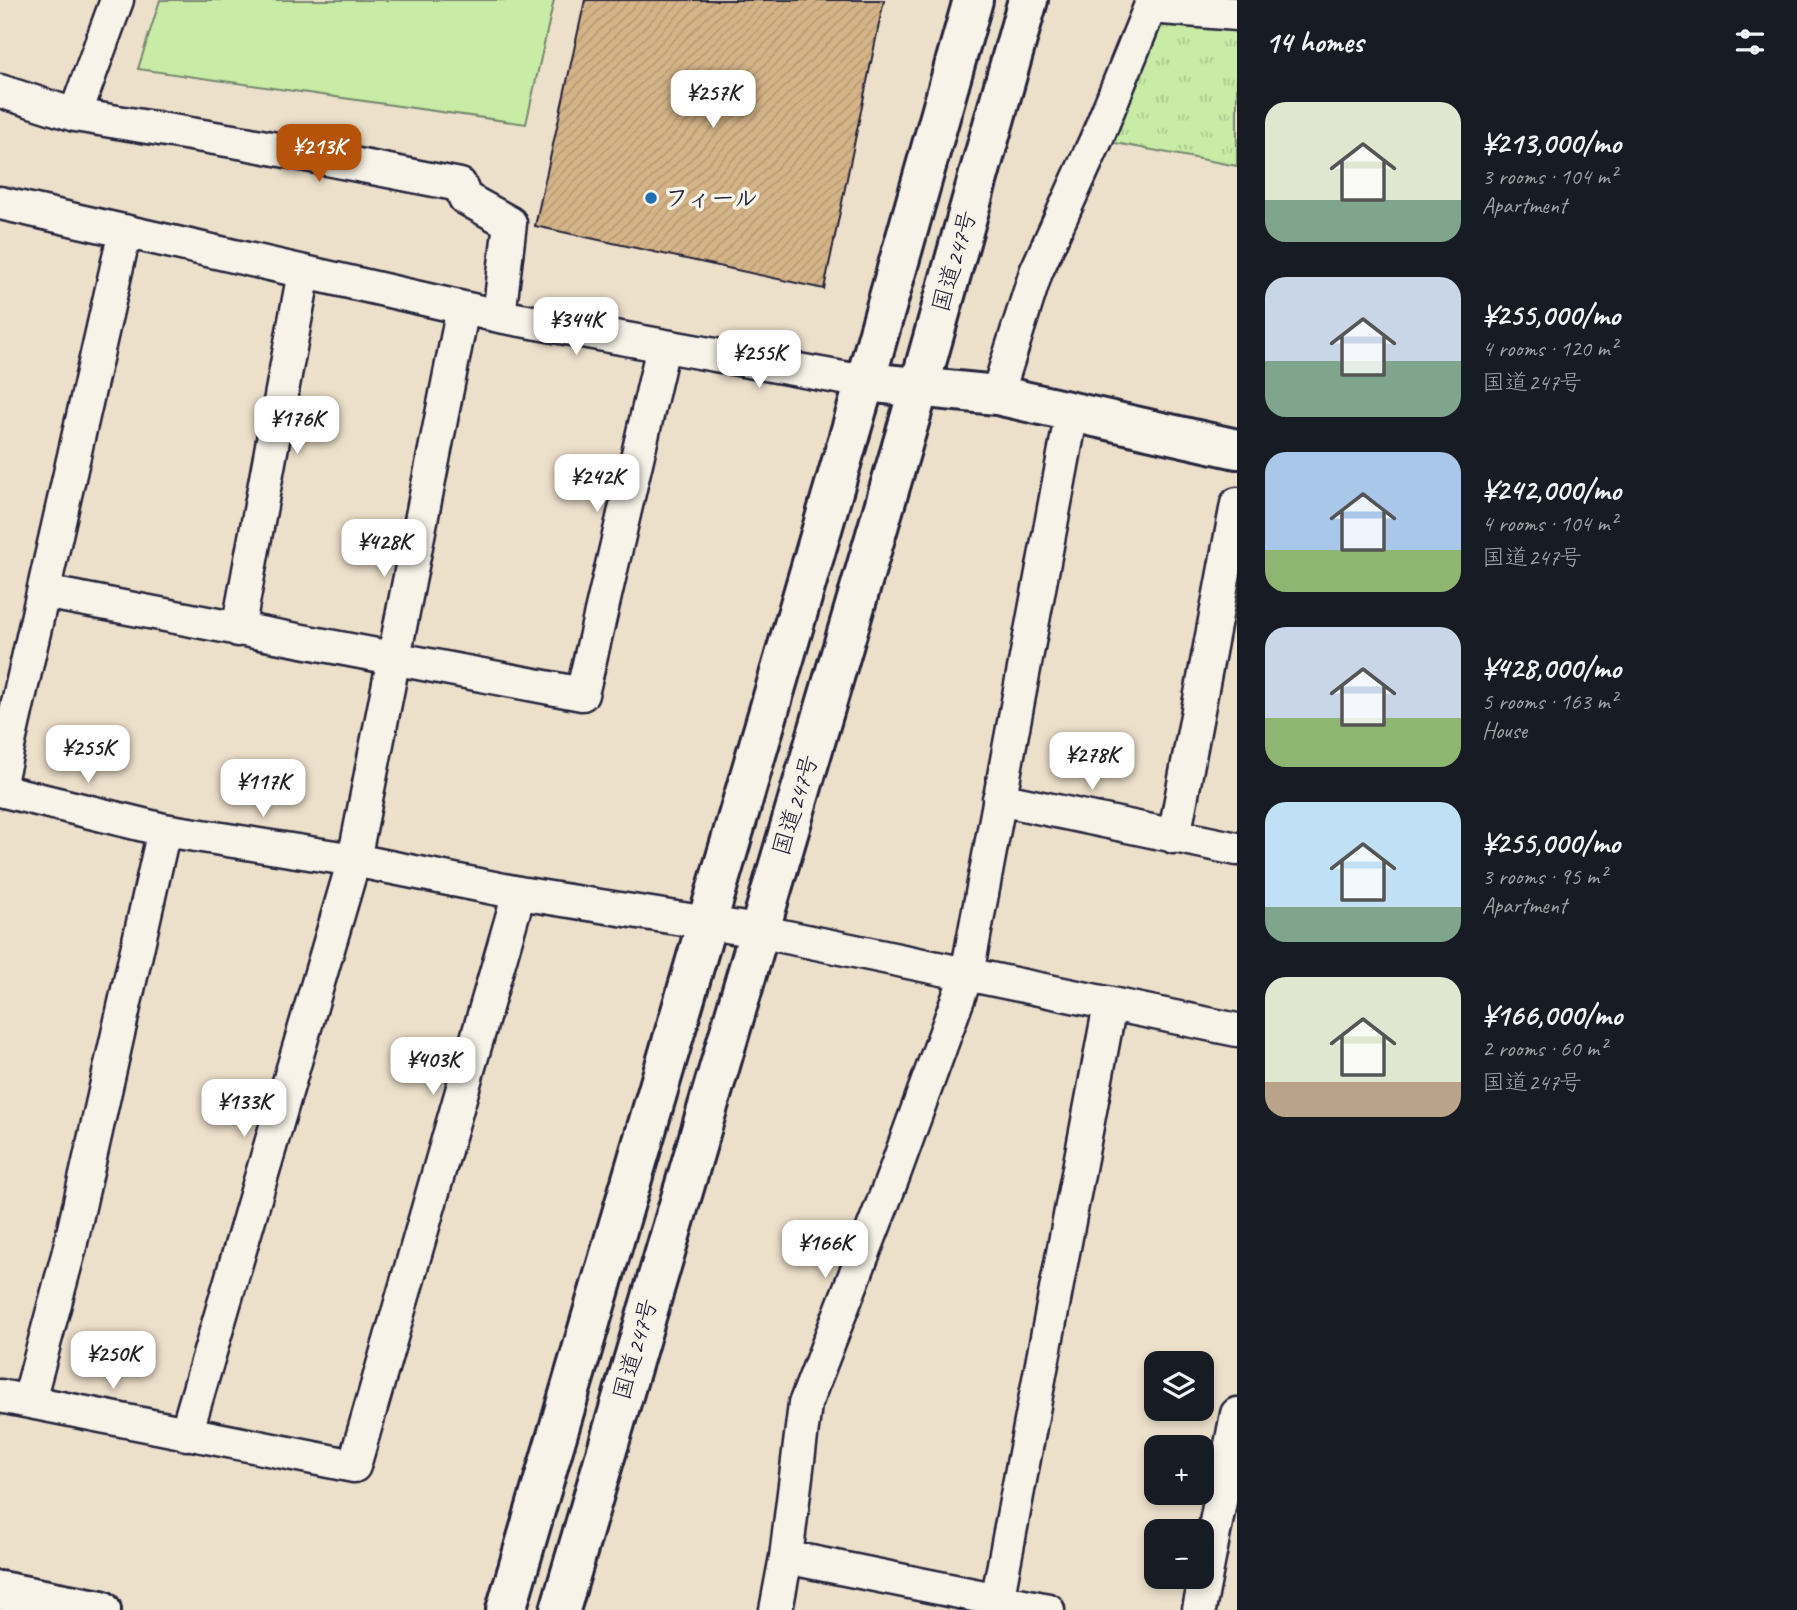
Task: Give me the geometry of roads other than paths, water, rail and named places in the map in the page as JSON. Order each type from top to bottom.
[{"type":"main road","name":"国道247号","points":[[506,1610],[865,382],[973,0]]},
{"type":"main road","name":"国道247号","points":[[560,1610],[919,388],[1028,0]]},
{"type":"main road","points":[[865,382],[997,395],[1237,449]]},
{"type":"main road","points":[[0,1591],[101,1610]]},
{"type":"street","points":[[75,115],[117,0]]},
{"type":"street","points":[[997,395],[1036,272],[1096,140],[1151,4],[1237,14]]},
{"type":"street","points":[[0,91],[75,115],[245,143],[460,185],[465,198],[510,223],[499,316]]},
{"type":"street","points":[[0,203],[499,316],[865,382]]},
{"type":"street","points":[[0,782],[125,231]]},
{"type":"street","points":[[238,630],[304,272]]},
{"type":"street","points":[[186,1434],[354,860],[463,308]]},
{"type":"street","points":[[44,592],[582,694],[663,346]]},
{"type":"street","points":[[776,1610],[786,1557],[805,1404],[893,1177],[967,974],[1072,412]]},
{"type":"street","points":[[1174,836],[1237,504]]},
{"type":"street","points":[[0,790],[164,830],[354,860],[519,893],[758,931],[1237,1030]]},
{"type":"street","points":[[999,799],[1237,849]]},
{"type":"street","points":[[164,830],[69,1251],[15,1398],[354,1466],[519,893]]},
{"type":"street","points":[[997,1601],[1110,1005]]},
{"type":"street","points":[[1199,1610],[1237,1414]]},
{"type":"street","points":[[786,1557],[1048,1610]]},
{"type":"place","name":"フィール","points":[[651,198]]}]
